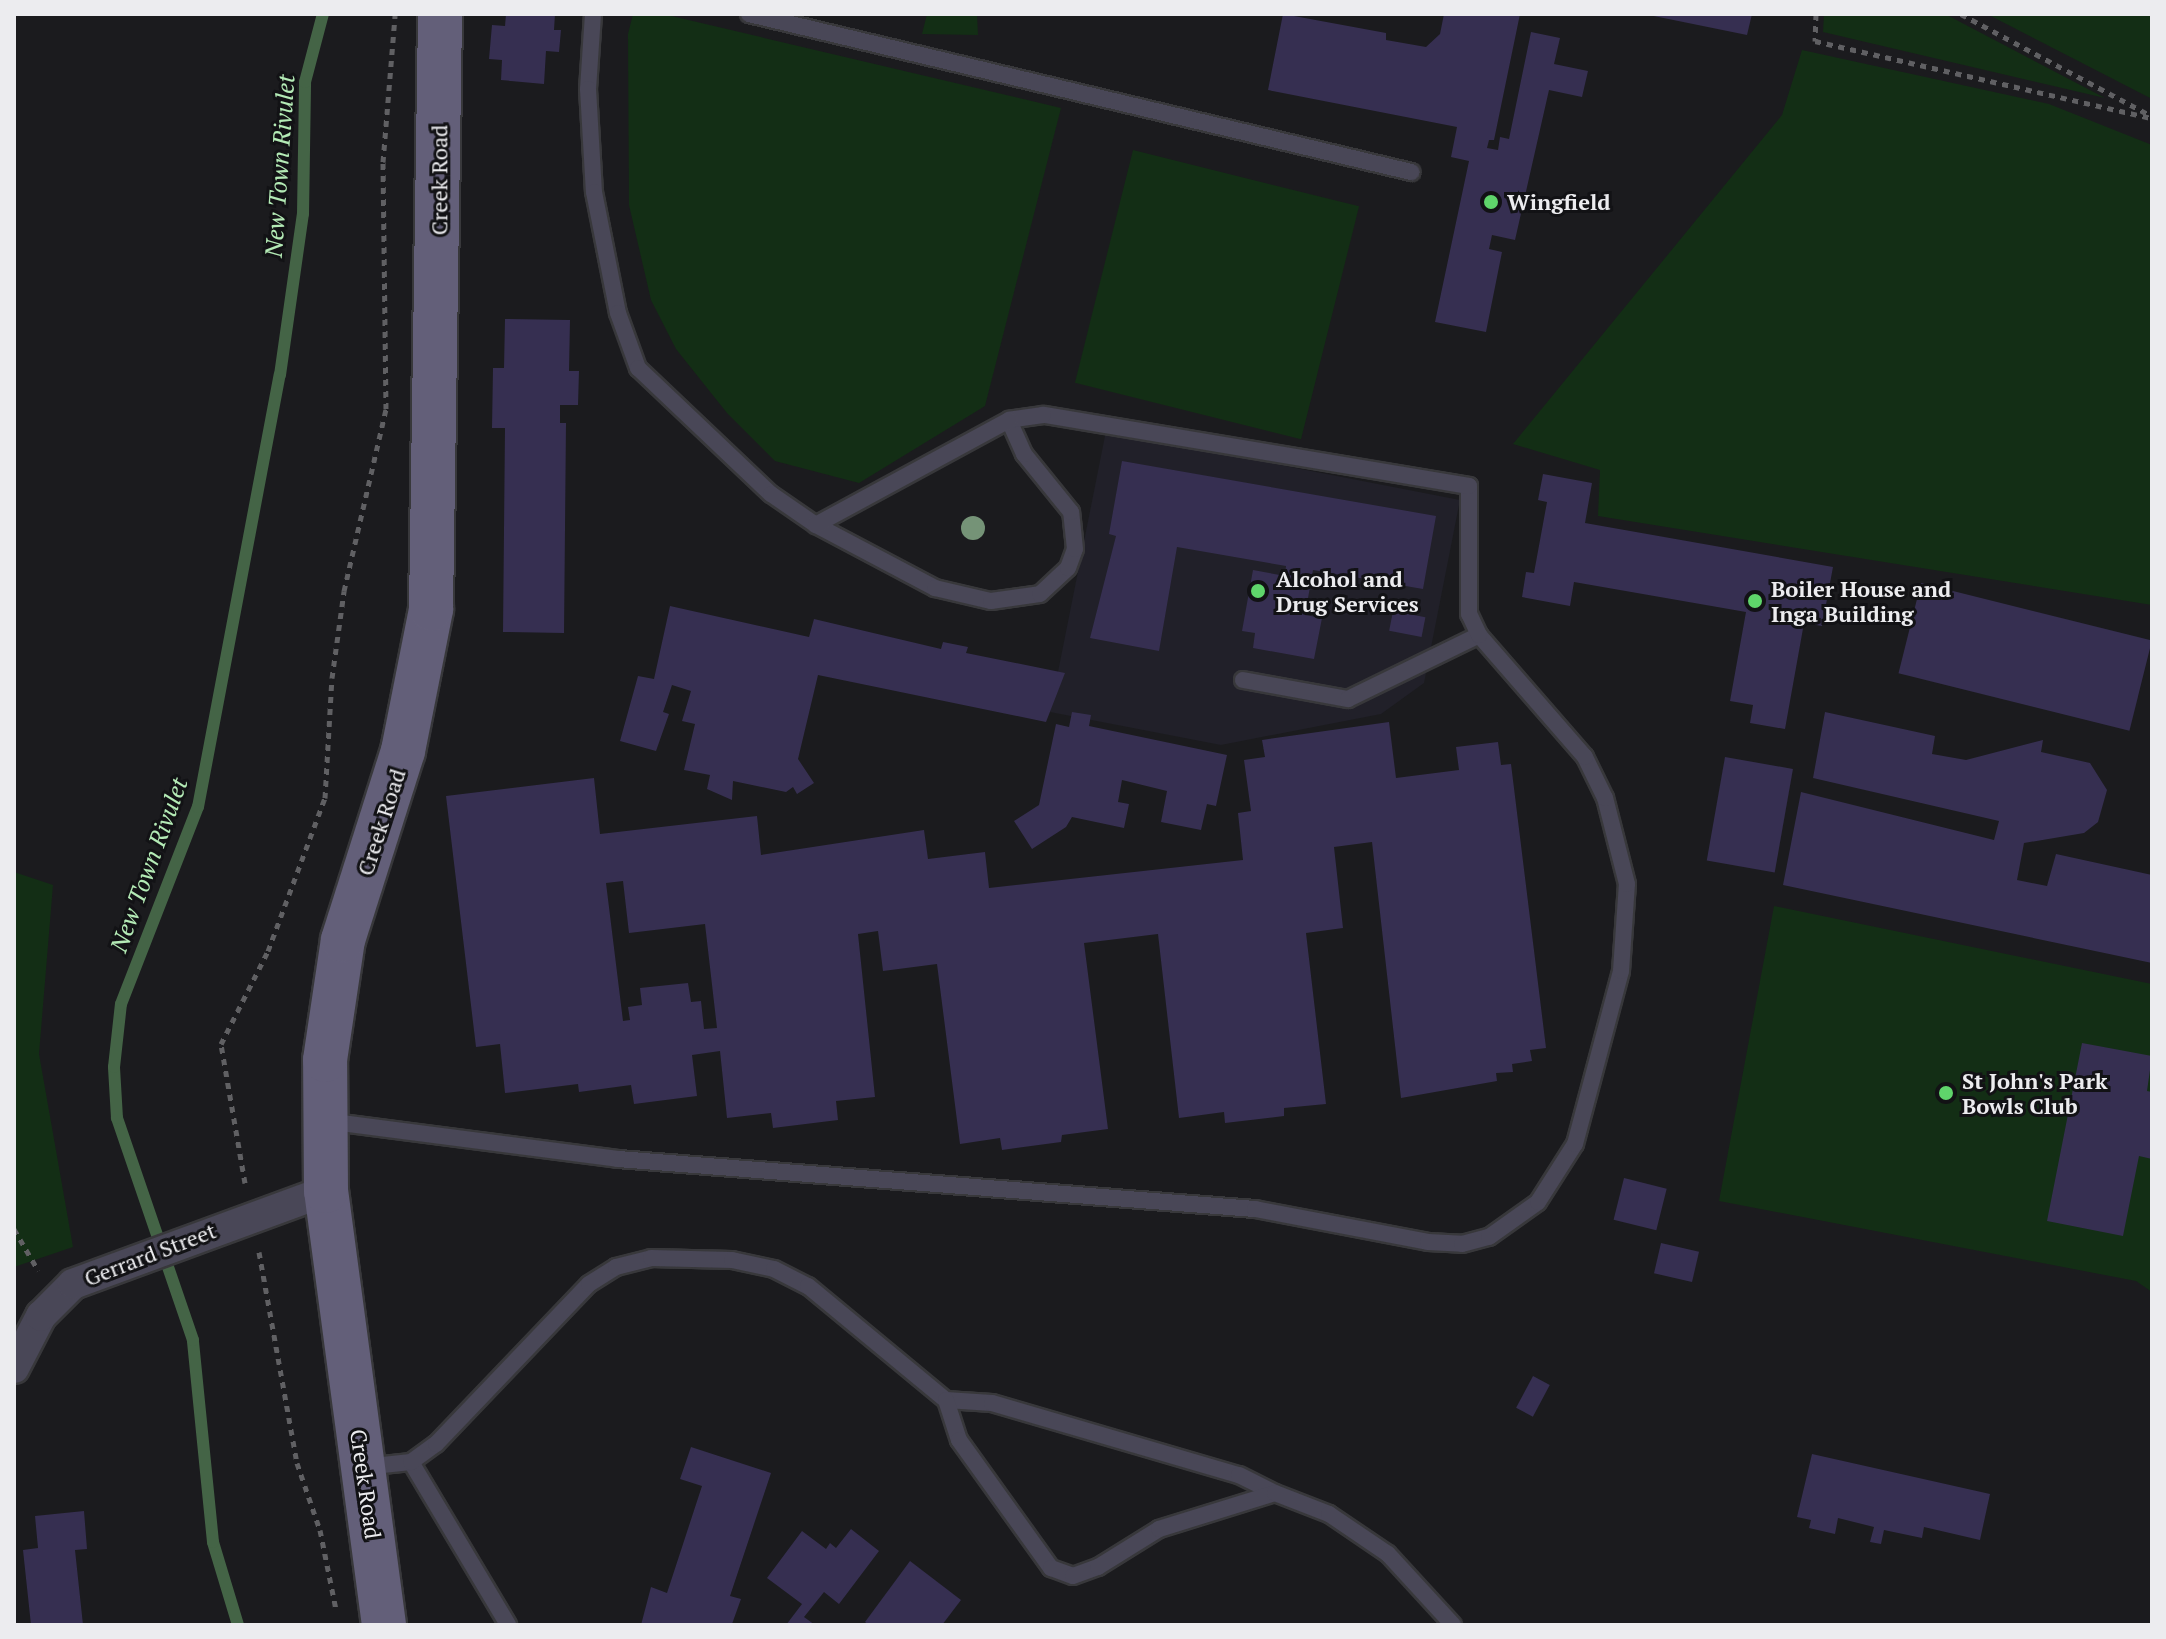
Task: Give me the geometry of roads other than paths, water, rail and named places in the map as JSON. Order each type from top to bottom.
[{"type":"street","name":"Creek Road","points":[[384,1625],[326,1191],[325,1121],[329,1017],[343,940],[403,751],[431,609],[440,14]]},
{"type":"street","name":"Gerrard Street","points":[[14,1368],[56,1299],[95,1272],[326,1191]]},
{"type":"lane","points":[[593,14],[588,89],[594,192],[618,313],[638,368],[771,494],[816,525],[935,588],[991,601],[1040,594],[1068,568],[1077,530],[1060,493],[1024,454],[1009,420]]},
{"type":"lane","points":[[749,14],[1411,172]]},
{"type":"lane","points":[[325,1121],[618,1159],[1255,1209],[1428,1242],[1462,1244],[1489,1237],[1538,1202],[1575,1144],[1621,971],[1627,884],[1605,798],[1585,757],[1479,635],[1468,594],[1469,486],[1078,418],[1009,420],[816,525]]},
{"type":"lane","points":[[1243,680],[1348,699],[1479,635]]},
{"type":"lane","points":[[364,1467],[411,1462],[436,1444],[589,1284],[616,1267],[651,1258],[732,1260],[774,1269],[808,1286],[946,1400],[959,1440],[1037,1554],[1051,1568],[1073,1576],[1098,1567],[1159,1529],[1275,1493]]},
{"type":"lane","points":[[946,1400],[992,1403],[1239,1475],[1329,1514],[1388,1554],[1453,1625]]},
{"type":"lane","points":[[411,1462],[508,1625]]},
{"type":"waterway","name":"New Town Rivulet","points":[[238,1625],[213,1542],[193,1340],[117,1118],[114,1067],[121,1004],[198,807],[280,375],[303,214],[305,82],[323,14]]},
{"type":"place","name":"Wingfield","points":[[1491,202]]},
{"type":"place","name":"Alcohol and Drug Services","points":[[1258,591]]},
{"type":"place","name":"Boiler House and Inga Building","points":[[1755,601]]},
{"type":"place","name":"St John's Park Bowls Club","points":[[1946,1093]]}]
